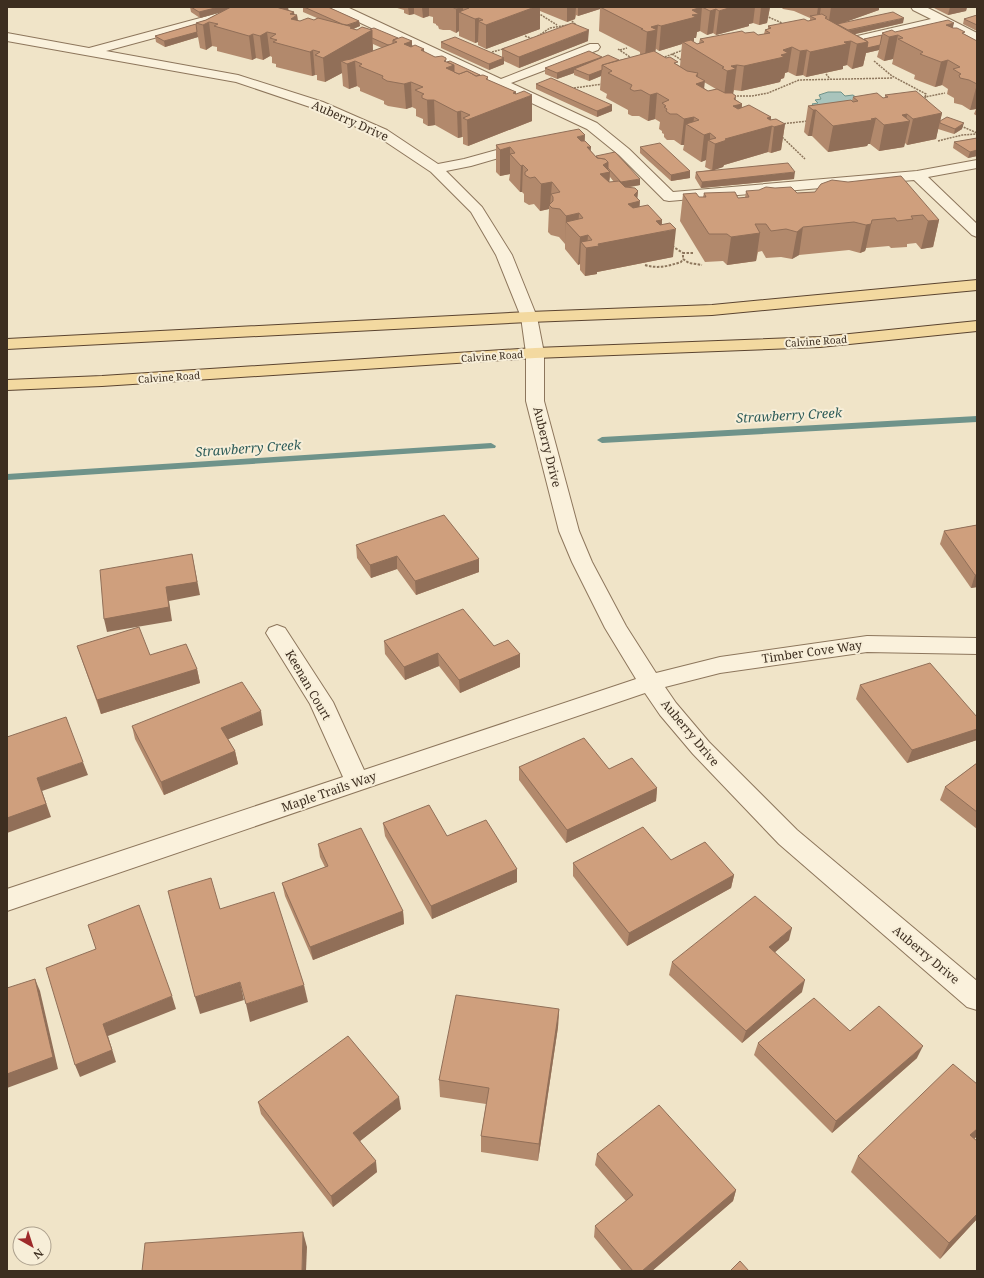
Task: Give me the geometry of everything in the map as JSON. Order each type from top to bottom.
[{"type":"main road","points":[[7,344],[529,317],[712,310],[977,285]]},
{"type":"main road","name":"Calvine Road","points":[[7,385],[109,381],[535,353],[820,342],[977,326]]},
{"type":"street","points":[[86,53],[254,7]]},
{"type":"street","points":[[337,7],[592,126],[624,152],[669,197],[917,175],[977,164]]},
{"type":"street","points":[[917,7],[977,38]]},
{"type":"street","points":[[844,43],[942,20]]},
{"type":"street","name":"Auberry Drive","points":[[7,37],[86,53],[238,79],[318,105],[382,133],[436,170],[477,210],[504,255],[529,317],[535,353],[535,401],[569,531],[582,562],[616,628],[650,683],[668,709],[701,748],[788,837],[977,998]]},
{"type":"street","points":[[501,83],[594,47]]},
{"type":"street","points":[[572,132],[592,126]]},
{"type":"street","points":[[436,170],[538,142]]},
{"type":"street","points":[[917,175],[977,232]]},
{"type":"street","name":"Keenan Court","points":[[277,633],[321,702],[357,782]]},
{"type":"street","name":"Timber Cove Way","points":[[650,683],[720,665],[867,644],[977,646]]},
{"type":"street","name":"Maple Trails Way","points":[[7,900],[650,683]]},
{"type":"path","points":[[534,11],[558,26]]},
{"type":"path","points":[[763,14],[782,23],[778,24]]},
{"type":"path","points":[[572,21],[576,25]]},
{"type":"path","points":[[531,42],[540,33],[558,26],[579,25]]},
{"type":"path","points":[[525,36],[534,39]]},
{"type":"path","points":[[504,43],[510,46]]},
{"type":"path","points":[[492,52],[517,45]]},
{"type":"path","points":[[620,50],[627,48]]},
{"type":"path","points":[[658,62],[672,54],[690,50]]},
{"type":"path","points":[[672,54],[685,63]]},
{"type":"path","points":[[873,60],[882,70],[893,78],[926,94],[925,97],[928,103]]},
{"type":"path","points":[[826,74],[831,79]]},
{"type":"path","points":[[729,96],[768,93],[799,80],[893,78]]},
{"type":"path","points":[[568,90],[605,83]]},
{"type":"path","points":[[925,97],[945,92]]},
{"type":"path","points":[[778,124],[810,120]]},
{"type":"path","points":[[958,124],[977,133]]},
{"type":"path","points":[[776,130],[806,160]]},
{"type":"path","points":[[938,141],[977,133]]},
{"type":"path","points":[[671,245],[683,253],[693,253]]},
{"type":"path","points":[[683,253],[683,260]]},
{"type":"path","points":[[683,260],[702,265]]},
{"type":"path","points":[[645,265],[651,268],[661,268],[683,260]]},
{"type":"water","points":[[828,92],[841,92],[845,96],[853,95],[857,98],[865,97],[818,111],[812,104],[818,103],[815,100],[821,99],[819,95]]},
{"type":"building","points":[[191,7],[219,7],[199,12]]},
{"type":"building","points":[[231,7],[276,7],[294,12],[290,14],[297,15],[291,19],[300,21],[308,18],[314,20],[318,18],[353,27],[350,28],[357,30],[362,27],[372,30],[323,58],[315,55],[320,52],[313,50],[310,52],[273,42],[277,40],[270,38],[276,34],[267,32],[260,36],[253,34],[249,36],[214,26],[218,24],[209,22],[203,25],[196,23],[206,20]]},
{"type":"building","points":[[304,7],[328,7],[359,21],[347,25],[342,24]]},
{"type":"building","points":[[466,7],[535,7],[486,25],[478,21],[483,20],[479,18],[475,19],[459,12],[469,8]]},
{"type":"building","points":[[600,7],[702,7],[692,10],[699,14],[692,15],[696,17],[651,27],[657,30],[647,32]]},
{"type":"building","points":[[702,7],[732,7],[719,11],[716,9],[710,11]]},
{"type":"building","points":[[893,12],[904,18],[848,30],[837,24]]},
{"type":"building","points":[[822,14],[827,17],[825,18],[868,42],[857,44],[851,41],[844,42],[847,44],[810,52],[807,50],[800,51],[792,47],[783,50],[788,53],[781,55],[784,57],[744,66],[731,66],[736,69],[727,71],[722,68],[724,67],[683,42],[691,40],[697,44],[704,42],[700,39],[742,31],[745,33],[754,32],[758,35],[770,33],[765,30],[771,28],[768,26],[804,19],[808,21],[816,19],[810,16]]},
{"type":"building","points":[[977,15],[977,25],[964,19]]},
{"type":"building","points":[[948,20],[954,23],[946,25],[965,32],[962,33],[977,41],[977,84],[960,78],[959,75],[961,74],[953,69],[960,67],[948,60],[941,62],[920,54],[923,52],[898,39],[903,38],[898,35],[889,37],[882,33],[892,30],[895,32]]},
{"type":"building","points":[[572,23],[589,30],[519,57],[502,49]]},
{"type":"building","points":[[196,24],[197,32],[164,41],[155,36]]},
{"type":"building","points":[[374,28],[398,38],[393,40],[393,44],[388,45],[372,38],[372,30],[370,29]]},
{"type":"building","points":[[882,35],[880,45],[867,48],[868,42],[864,39]]},
{"type":"building","points":[[402,37],[412,41],[404,44],[411,47],[415,45],[424,49],[421,50],[435,57],[442,56],[446,58],[444,61],[454,65],[446,68],[459,74],[467,71],[476,76],[483,75],[488,77],[486,79],[516,92],[513,93],[516,94],[524,91],[532,95],[467,120],[463,118],[470,115],[461,111],[457,112],[434,100],[422,98],[422,95],[424,94],[415,90],[423,87],[411,82],[404,84],[387,81],[382,78],[383,76],[359,66],[362,64],[355,61],[347,64],[341,61],[351,59],[397,42],[393,40]]},
{"type":"building","points":[[455,37],[504,58],[489,64],[441,42]]},
{"type":"building","points":[[589,51],[602,57],[557,73],[545,68]]},
{"type":"building","points":[[654,51],[666,58],[670,57],[678,62],[674,63],[687,71],[698,73],[696,76],[705,81],[696,84],[708,91],[717,89],[725,93],[732,93],[736,96],[734,99],[742,104],[733,106],[738,109],[749,105],[771,117],[767,118],[770,120],[776,119],[785,124],[774,127],[772,126],[725,139],[727,140],[715,144],[708,140],[716,138],[710,133],[704,135],[686,124],[699,120],[694,117],[684,119],[677,114],[670,114],[664,107],[666,106],[662,103],[669,100],[657,93],[650,95],[641,90],[634,91],[630,89],[632,85],[608,73],[612,71],[602,65]]},
{"type":"building","points":[[608,55],[619,60],[602,65],[602,70],[589,75],[574,69]]},
{"type":"building","points":[[450,61],[480,75],[476,76],[467,71],[459,74],[454,72],[454,65],[447,62]]},
{"type":"building","points":[[551,78],[612,105],[597,111],[536,84]]},
{"type":"building","points":[[916,91],[942,113],[913,119],[907,114],[902,115],[910,121],[884,125],[876,118],[871,119],[873,120],[833,126],[816,110],[813,110],[808,106],[851,100],[853,102],[858,101],[853,97],[877,93],[883,98],[888,97],[885,95]]},
{"type":"building","points":[[947,117],[964,123],[955,129],[940,123],[940,121]]},
{"type":"building","points":[[579,129],[585,135],[577,137],[581,141],[585,141],[591,147],[587,147],[597,158],[605,159],[608,162],[603,165],[610,172],[600,174],[609,182],[619,181],[625,187],[635,188],[638,191],[634,195],[640,201],[628,204],[633,208],[648,205],[662,220],[656,221],[660,225],[670,223],[676,229],[598,244],[599,246],[586,248],[581,242],[592,240],[588,235],[580,237],[566,222],[583,218],[579,213],[566,216],[560,209],[552,208],[549,205],[553,201],[551,194],[560,192],[552,182],[541,184],[535,177],[530,178],[525,175],[525,172],[528,170],[523,165],[521,166],[510,154],[515,153],[510,147],[500,150],[496,145]]},
{"type":"building","points":[[977,138],[977,150],[970,152],[954,142]]},
{"type":"building","points":[[660,143],[690,171],[671,175],[640,147]]},
{"type":"building","points":[[615,152],[640,179],[621,182],[608,168],[608,162],[605,159],[598,158],[596,156]]},
{"type":"building","points":[[788,163],[795,172],[702,182],[696,172]]},
{"type":"building","points":[[901,176],[939,220],[928,221],[923,215],[911,216],[913,219],[897,221],[895,218],[872,220],[871,224],[866,225],[854,222],[803,227],[797,232],[786,229],[771,231],[766,224],[755,224],[760,233],[731,237],[727,234],[709,234],[683,194],[696,193],[699,197],[706,197],[704,193],[735,192],[738,198],[749,197],[746,191],[759,190],[766,187],[791,187],[797,193],[815,192],[821,184],[832,180],[848,182]]},
{"type":"building","points":[[444,515],[479,559],[415,581],[397,556],[370,565],[356,545]]},
{"type":"building","points":[[977,525],[977,575],[975,575],[944,531]]},
{"type":"building","points":[[192,554],[197,582],[166,587],[169,607],[104,619],[100,570]]},
{"type":"building","points":[[463,609],[494,646],[508,640],[520,654],[459,680],[438,653],[404,667],[384,641]]},
{"type":"building","points":[[139,627],[150,655],[186,644],[197,669],[97,700],[77,646]]},
{"type":"building","points":[[930,663],[977,717],[977,729],[912,750],[860,685]]},
{"type":"building","points":[[242,682],[261,711],[221,728],[235,751],[161,782],[132,726]]},
{"type":"building","points":[[66,717],[83,762],[37,778],[46,804],[7,818],[7,737]]},
{"type":"building","points":[[584,738],[609,769],[632,758],[657,788],[567,830],[519,767]]},
{"type":"building","points":[[977,763],[977,812],[945,787]]},
{"type":"building","points":[[429,805],[447,836],[486,820],[517,869],[431,906],[383,823]]},
{"type":"building","points":[[643,827],[671,860],[705,842],[734,875],[629,933],[573,863]]},
{"type":"building","points":[[361,828],[403,911],[310,947],[282,883],[328,866],[318,844]]},
{"type":"building","points":[[211,878],[220,909],[274,892],[304,985],[246,1004],[240,982],[195,997],[168,891]]},
{"type":"building","points":[[755,896],[792,928],[769,947],[805,980],[746,1031],[672,962]]},
{"type":"building","points":[[139,905],[172,996],[103,1024],[112,1050],[75,1065],[46,968],[96,949],[88,925]]},
{"type":"building","points":[[35,979],[53,1057],[7,1074],[7,988]]},
{"type":"building","points":[[456,995],[559,1009],[539,1144],[481,1136],[489,1088],[439,1080]]},
{"type":"building","points":[[814,998],[850,1031],[879,1006],[923,1046],[836,1121],[758,1043]]},
{"type":"building","points":[[348,1036],[399,1097],[353,1133],[376,1161],[331,1196],[258,1102]]},
{"type":"building","points":[[953,1064],[977,1084],[977,1129],[970,1135],[977,1141],[977,1214],[949,1243],[858,1156]]},
{"type":"building","points":[[659,1105],[736,1190],[642,1271],[633,1271],[595,1226],[633,1195],[597,1154]]},
{"type":"building","points":[[303,1232],[302,1271],[142,1271],[145,1243]]},
{"type":"building","points":[[740,1261],[749,1271],[730,1271]]},
{"type":"waterway","name":"Strawberry Creek","points":[[602,440],[977,419]]},
{"type":"waterway","name":"Strawberry Creek","points":[[7,477],[491,446]]}]
